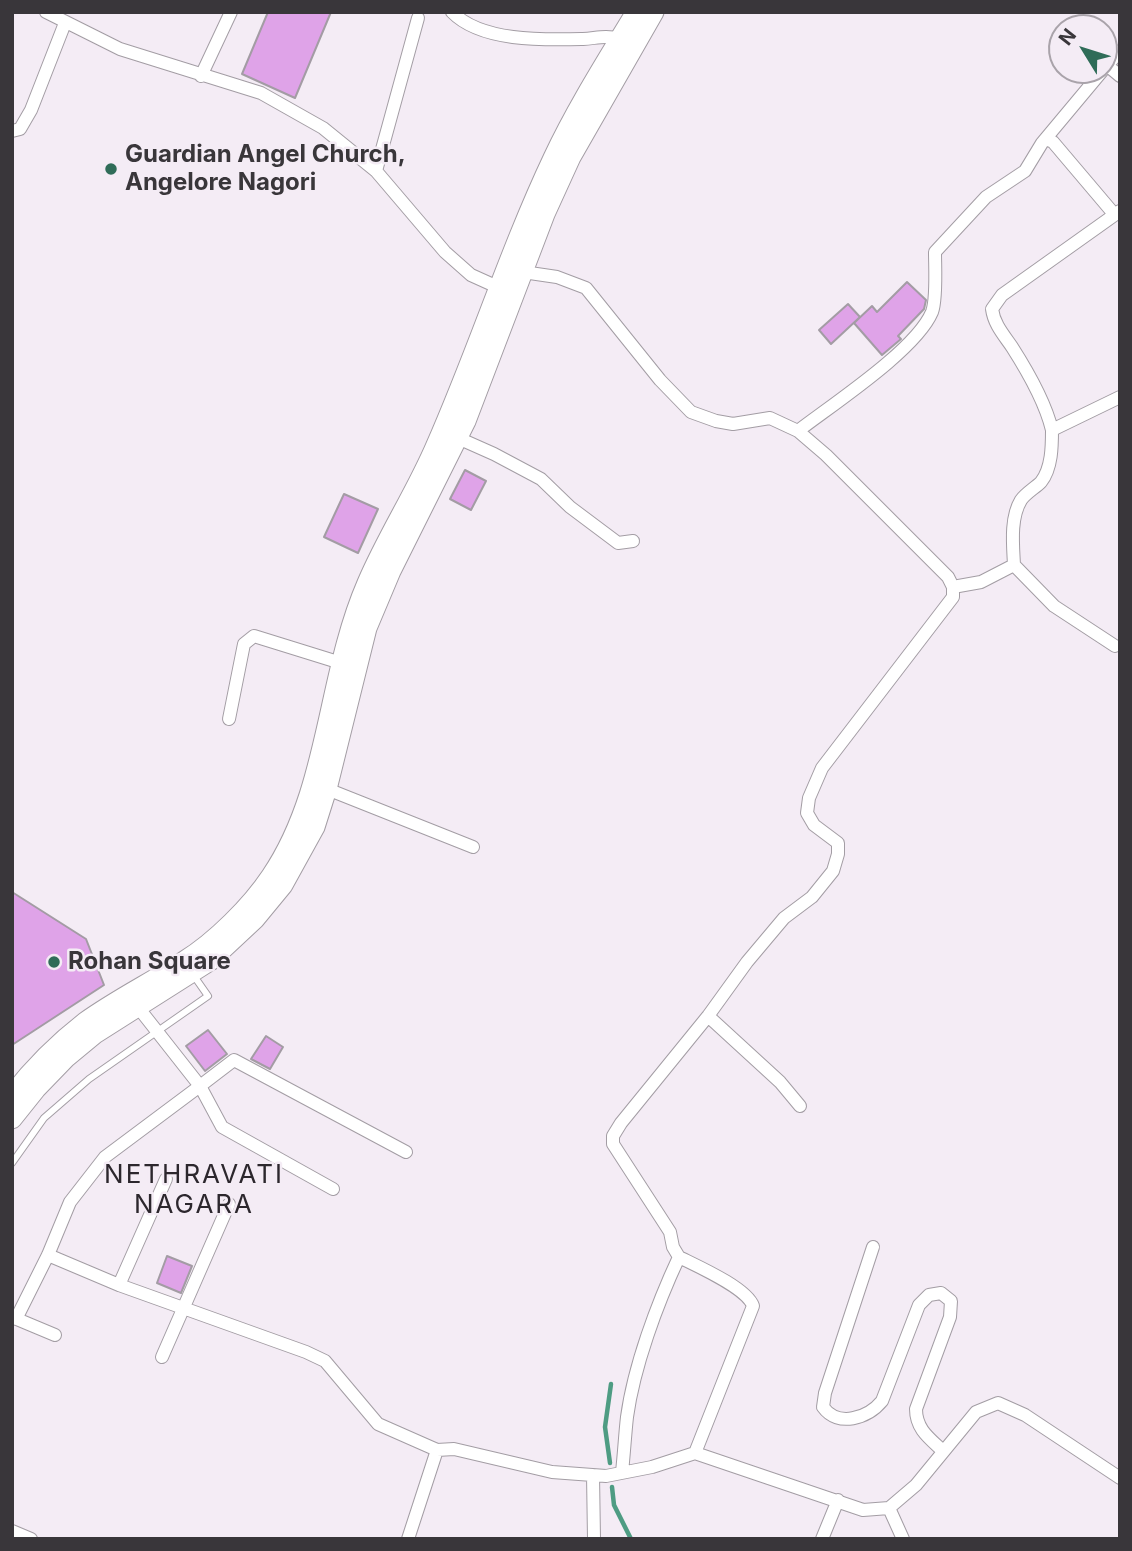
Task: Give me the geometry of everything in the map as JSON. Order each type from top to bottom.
[{"type":"highway","points":[[12,1119],[36,1088],[66,1058],[94,1034],[210,961],[255,919],[283,885],[315,827],[367,628],[391,571],[458,438],[554,157],[636,12]]},
{"type":"highway","points":[[12,1095],[56,1046],[86,1022],[201,950],[244,909],[271,877],[301,821],[313,785],[341,663],[367,583],[436,447],[507,291],[523,272],[571,157],[654,12]]},
{"type":"street","points":[[46,12],[120,49],[261,93],[323,128],[376,171],[445,252],[471,275],[507,291]]},
{"type":"street","points":[[201,76],[231,12]]},
{"type":"street","points":[[452,12],[462,22],[497,34],[553,39],[588,39],[606,35],[620,39]]},
{"type":"street","points":[[376,171],[418,18]]},
{"type":"street","points":[[12,131],[20,129],[31,110],[65,23]]},
{"type":"street","points":[[798,431],[864,382],[916,337],[933,310],[935,252],[986,197],[1025,171],[1046,139],[1090,84]]},
{"type":"street","points":[[1046,139],[1052,142],[1117,212],[1002,295],[992,309],[993,320],[1013,348],[1048,412],[1052,430],[1052,452],[1043,479],[1021,501],[1014,522],[1014,565],[1054,606],[1115,646]]},
{"type":"street","points":[[523,272],[557,277],[586,288],[660,380],[691,412],[733,424],[770,418],[798,431],[922,550],[948,577],[953,587],[953,597],[822,768],[809,797],[807,813],[814,825],[838,843],[833,871],[812,897],[784,918],[747,962],[613,1136],[613,1144],[670,1232],[673,1247],[679,1257],[740,1290],[751,1299],[753,1306],[695,1453]]},
{"type":"street","points":[[1052,430],[1120,397]]},
{"type":"street","points":[[458,438],[541,479],[570,507],[618,543],[633,541]]},
{"type":"street","points":[[953,587],[981,582],[1014,565]]},
{"type":"street","points":[[229,719],[244,644],[254,636],[341,663]]},
{"type":"street","points":[[327,789],[473,847]]},
{"type":"street","points":[[137,1006],[200,1086],[222,1127],[333,1189]]},
{"type":"street","points":[[708,1016],[780,1082],[800,1106]]},
{"type":"street","points":[[55,1335],[14,1318],[48,1255],[71,1202],[105,1157],[234,1060],[406,1152]]},
{"type":"street","points":[[119,1285],[166,1179]]},
{"type":"street","points":[[162,1357],[229,1204]]},
{"type":"street","points":[[873,1247],[825,1393],[823,1407],[832,1416],[853,1419],[863,1417],[878,1406],[919,1306],[929,1295],[941,1293],[951,1301],[950,1317],[916,1409],[916,1423],[943,1451]]},
{"type":"street","points":[[48,1255],[119,1285],[325,1361],[378,1423],[437,1450],[454,1449],[552,1472],[606,1476],[652,1467],[695,1453],[863,1510],[889,1508],[916,1485],[976,1412],[998,1403],[1025,1415],[1120,1478]]},
{"type":"street","points":[[622,1472],[627,1416],[638,1372],[661,1297],[679,1257]]},
{"type":"street","points":[[408,1539],[437,1450]]},
{"type":"street","points":[[593,1475],[594,1539]]},
{"type":"street","points":[[822,1539],[838,1500]]},
{"type":"street","points":[[889,1508],[903,1539]]},
{"type":"street","points":[[12,1531],[31,1539]]},
{"type":"lane","points":[[12,1163],[44,1118],[89,1079],[208,996],[192,974]]},
{"type":"building","points":[[268,12],[331,12],[295,98],[242,74]]},
{"type":"building","points":[[907,282],[926,300],[924,309],[898,336],[901,339],[882,355],[854,323],[872,306],[877,312]]},
{"type":"building","points":[[848,304],[860,317],[831,344],[819,330]]},
{"type":"building","points":[[465,470],[486,481],[471,510],[450,499]]},
{"type":"building","points":[[344,494],[378,509],[358,553],[324,537]]},
{"type":"building","name":"Rohan Square","points":[[12,892],[86,939],[104,985],[12,1045]]},
{"type":"building","points":[[208,1030],[227,1054],[205,1071],[186,1046]]},
{"type":"building","points":[[266,1036],[283,1047],[270,1069],[251,1059]]},
{"type":"building","points":[[167,1256],[192,1266],[181,1293],[157,1283]]},
{"type":"waterway","points":[[610,1463],[605,1427],[611,1384]]},
{"type":"waterway","points":[[612,1487],[614,1505],[631,1539]]},
{"type":"place","name":"Guardian Angel Church, Angelore Nagori","points":[[111,169]]},
{"type":"place","name":"Rohan Square","points":[[54,962]]},
{"type":"district","name":"NETHRAVATI NAGARA","points":[[194,1190]]}]
